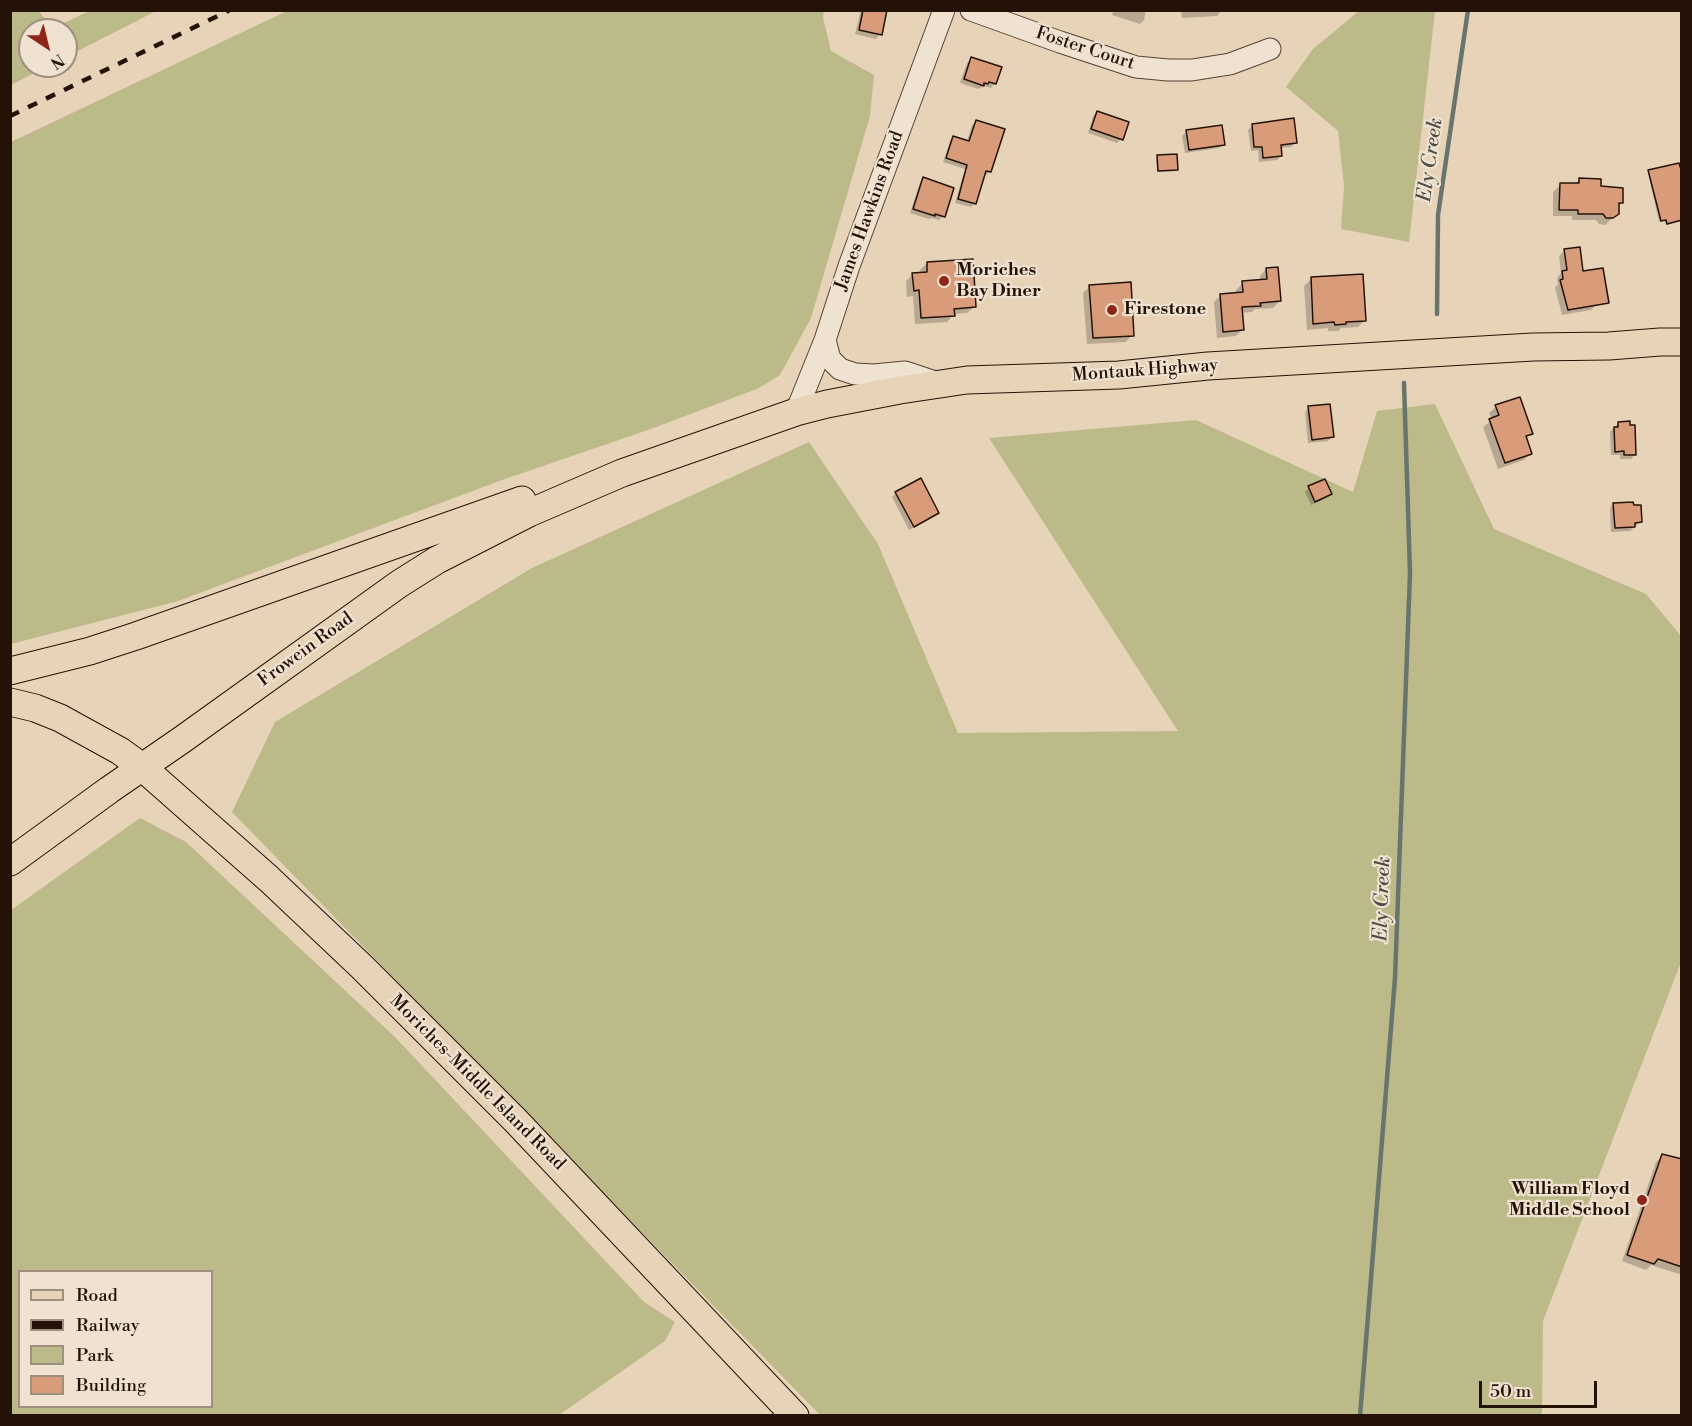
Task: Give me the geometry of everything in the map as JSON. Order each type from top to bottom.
[{"type":"main road","name":"Montauk Highway","points":[[622,473],[796,412],[827,404],[967,380],[1119,375],[1208,366],[1548,346],[1609,346],[1682,342]]},
{"type":"main road","points":[[10,671],[128,639],[515,502],[622,473]]},
{"type":"main road","name":"Frowein Road","points":[[10,862],[418,571],[513,521],[622,473]]},
{"type":"main road","points":[[10,702],[35,708],[74,725],[111,744],[142,767]]},
{"type":"main road","name":"Moriches-Middle Island Road","points":[[142,767],[297,905],[392,996],[584,1191],[795,1416]]},
{"type":"street","name":"James Hawkins Road","points":[[796,412],[825,340],[849,266],[944,10]]},
{"type":"street","name":"Foster Court","points":[[971,10],[1136,67],[1192,70],[1230,64],[1270,49]]},
{"type":"street","points":[[825,340],[830,359],[840,369],[855,374],[874,375],[905,372],[939,384]]},
{"type":"green space","points":[[11,10],[39,11],[44,18],[18,18],[18,78],[25,78],[11,85]]},
{"type":"green space","points":[[89,11],[156,11],[78,51],[78,18],[75,18]]},
{"type":"green space","points":[[287,11],[824,11],[823,17],[831,51],[874,75],[870,116],[811,318],[780,375],[759,388],[651,429],[502,480],[178,601],[11,644],[11,142]]},
{"type":"green space","points":[[1359,11],[1435,11],[1409,242],[1341,229],[1344,186],[1338,131],[1286,87],[1313,49]]},
{"type":"green space","points":[[1435,404],[1494,529],[1646,594],[1681,636],[1681,962],[1543,1321],[1542,1415],[820,1415],[232,812],[275,722],[532,568],[809,442],[878,544],[958,733],[1178,731],[989,438],[1196,420],[1353,492],[1377,411]]},
{"type":"green space","points":[[140,818],[186,842],[395,1037],[644,1302],[675,1322],[665,1341],[559,1415],[11,1415],[11,910]]},
{"type":"building","points":[[863,10],[887,10],[882,35],[859,30]]},
{"type":"building","points":[[971,57],[1002,67],[996,84],[989,82],[984,83],[984,86],[964,79]]},
{"type":"building","points":[[1097,111],[1129,122],[1123,140],[1091,129]]},
{"type":"building","points":[[1294,118],[1297,143],[1281,145],[1282,156],[1263,158],[1262,147],[1254,147],[1252,124]]},
{"type":"building","points":[[976,120],[1005,129],[991,172],[986,171],[976,204],[958,199],[967,165],[946,158],[953,136],[969,141]]},
{"type":"building","points":[[1222,125],[1225,145],[1189,150],[1186,130]]},
{"type":"building","points":[[1177,154],[1178,170],[1158,171],[1157,155]]},
{"type":"building","points":[[1679,163],[1682,173],[1682,220],[1667,224],[1666,220],[1661,221],[1648,170]]},
{"type":"building","points":[[923,177],[954,188],[945,217],[913,209]]},
{"type":"building","points":[[1579,178],[1601,179],[1601,186],[1623,188],[1623,203],[1619,203],[1619,214],[1613,218],[1606,218],[1603,214],[1578,214],[1578,210],[1559,210],[1560,183],[1579,183]]},
{"type":"building","points":[[1580,247],[1583,271],[1603,268],[1609,303],[1568,310],[1560,280],[1563,279],[1562,271],[1567,270],[1564,249]]},
{"type":"building","name":"Moriches Bay Diner","points":[[973,259],[976,307],[954,309],[955,316],[921,318],[919,290],[914,291],[912,273],[927,272],[927,262]]},
{"type":"building","points":[[1278,267],[1281,301],[1260,303],[1261,306],[1242,307],[1244,330],[1223,332],[1220,294],[1243,292],[1242,281],[1267,279],[1266,268]]},
{"type":"building","points":[[1363,274],[1366,321],[1335,325],[1334,322],[1313,324],[1311,277]]},
{"type":"building","name":"Firestone","points":[[1131,282],[1134,336],[1093,338],[1089,285]]},
{"type":"building","points":[[1520,397],[1533,434],[1526,436],[1532,454],[1505,463],[1489,419],[1499,415],[1495,405]]},
{"type":"building","points":[[1330,404],[1334,437],[1312,440],[1308,406]]},
{"type":"building","points":[[1630,421],[1630,425],[1635,425],[1636,455],[1624,455],[1624,451],[1615,452],[1614,427],[1618,427],[1618,422]]},
{"type":"building","points":[[921,478],[939,513],[914,527],[895,492]]},
{"type":"building","points":[[1325,479],[1332,494],[1315,502],[1308,486]]},
{"type":"building","points":[[1633,502],[1634,505],[1641,505],[1642,522],[1635,523],[1635,527],[1615,528],[1613,503]]},
{"type":"building","points":[[1662,1154],[1682,1159],[1682,1267],[1658,1259],[1654,1264],[1627,1255]]},
{"type":"waterway","name":"Ely Creek","points":[[1437,314],[1438,215],[1468,10]]},
{"type":"waterway","name":"Ely Creek","points":[[1360,1416],[1395,978],[1410,573],[1404,383]]},
{"type":"railway","points":[[10,116],[230,10]]},
{"type":"place","name":"Moriches Bay Diner","points":[[944,281]]},
{"type":"place","name":"Firestone","points":[[1112,310]]},
{"type":"place","name":"William Floyd Middle School","points":[[1642,1200]]}]
